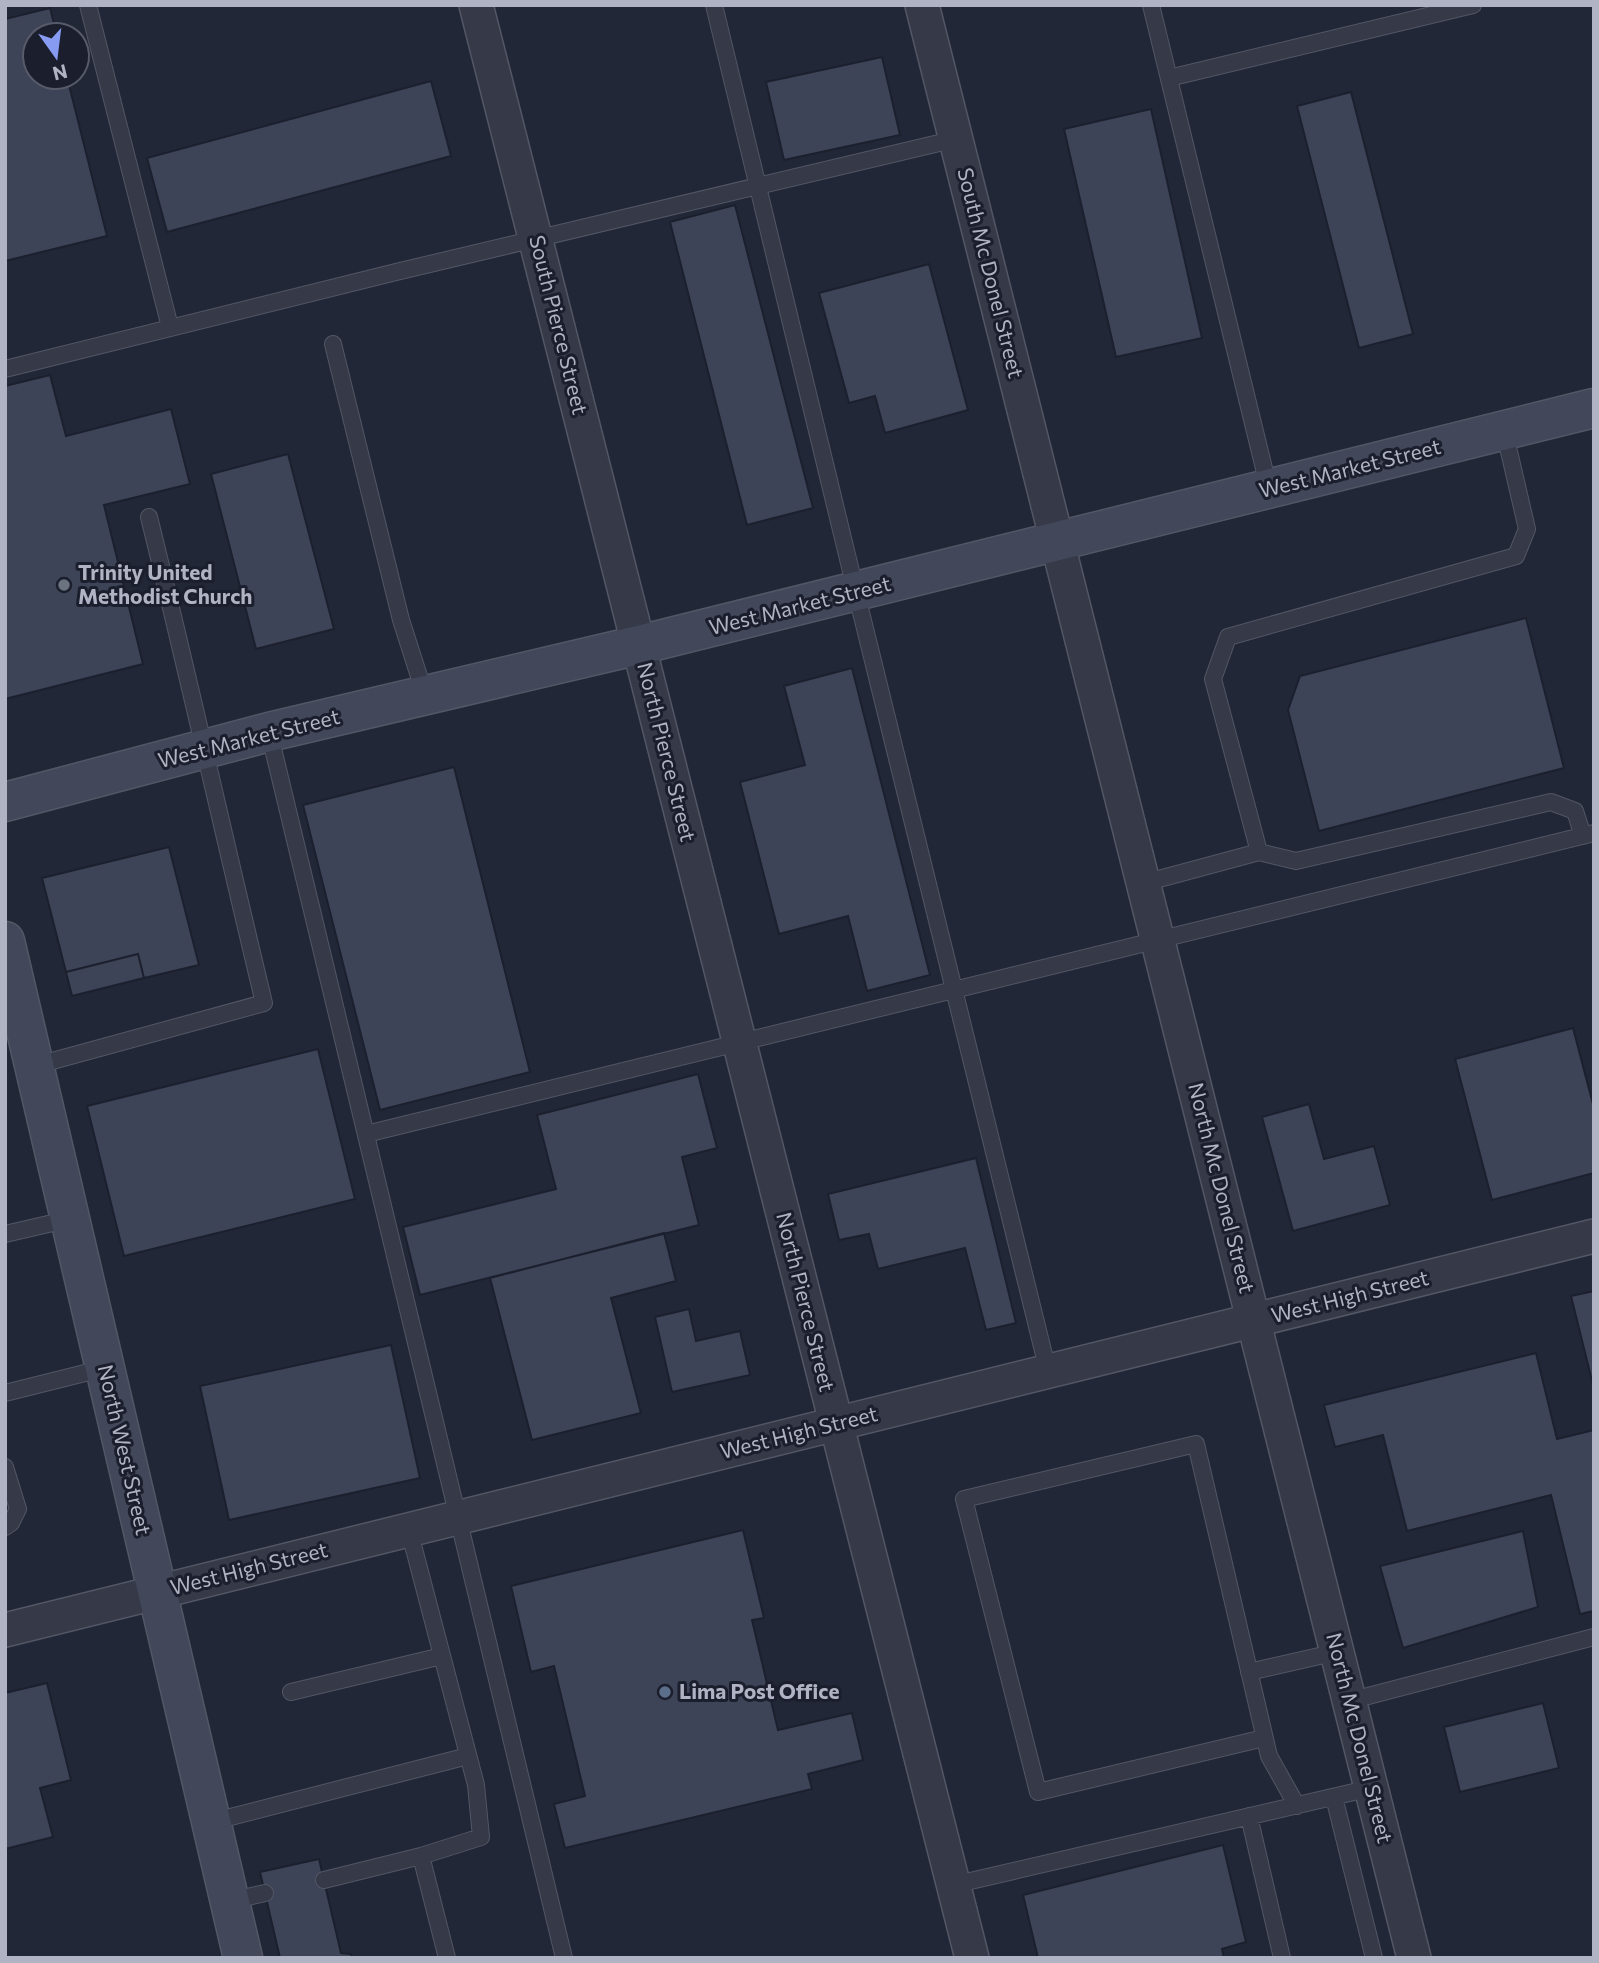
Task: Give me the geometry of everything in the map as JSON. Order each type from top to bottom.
[{"type":"street","name":"South Pierce Street","points":[[476,5],[639,645]]},
{"type":"street","name":"South Mc Donel Street","points":[[922,5],[1058,541]]},
{"type":"street","name":"West Market Street","points":[[5,802],[269,732],[856,592],[1594,408]]},
{"type":"street","name":"North Mc Donel Street","points":[[1058,541],[1414,1958]]},
{"type":"street","name":"North Pierce Street","points":[[639,645],[972,1958]]},
{"type":"street","name":"North West Street","points":[[5,941],[211,1822],[248,1897],[243,1958]]},
{"type":"street","name":"West High Street","points":[[5,1630],[1594,1236]]},
{"type":"lane","points":[[88,5],[170,327]]},
{"type":"lane","points":[[714,5],[1048,1371]]},
{"type":"lane","points":[[1151,5],[1269,489]]},
{"type":"lane","points":[[1168,78],[1474,5]]},
{"type":"lane","points":[[5,369],[956,139]]},
{"type":"lane","points":[[333,344],[401,620],[425,695]]},
{"type":"lane","points":[[1259,852],[1213,679],[1228,637],[1516,556],[1527,528],[1504,430]]},
{"type":"lane","points":[[34,1066],[264,1003],[149,517]]},
{"type":"lane","points":[[269,732],[564,1958]]},
{"type":"lane","points":[[366,1134],[1588,834],[1575,811],[1551,803],[1296,861],[1259,852],[1144,883]]},
{"type":"lane","points":[[5,1234],[70,1219]]},
{"type":"lane","points":[[5,1393],[105,1368]]},
{"type":"lane","points":[[1265,1738],[1038,1792],[964,1499],[1196,1444],[1249,1672],[1265,1738],[1269,1756],[1297,1806]]},
{"type":"lane","points":[[5,1467],[18,1509],[12,1523],[5,1527]]},
{"type":"lane","points":[[324,1880],[421,1856],[481,1837],[476,1785],[409,1530]]},
{"type":"lane","points":[[1349,1701],[1594,1637]]},
{"type":"lane","points":[[1249,1672],[1337,1652]]},
{"type":"lane","points":[[291,1692],[442,1656]]},
{"type":"lane","points":[[211,1822],[468,1756]]},
{"type":"lane","points":[[953,1885],[1371,1788]]},
{"type":"lane","points":[[1334,1797],[1374,1958]]},
{"type":"lane","points":[[1250,1816],[1282,1958]]},
{"type":"lane","points":[[421,1856],[447,1958]]},
{"type":"building","points":[[50,8],[53,21],[21,21],[21,91],[71,91],[107,236],[5,261],[5,19]]},
{"type":"building","points":[[882,57],[900,135],[784,160],[766,82]]},
{"type":"building","points":[[431,81],[451,156],[167,232],[147,158]]},
{"type":"building","points":[[1351,92],[1413,334],[1359,348],[1297,106]]},
{"type":"building","points":[[1151,109],[1202,338],[1116,357],[1064,129]]},
{"type":"building","points":[[735,205],[813,508],[747,525],[670,222]]},
{"type":"building","points":[[929,264],[968,410],[885,433],[875,396],[849,403],[819,293]]},
{"type":"building","name":"Trinity United Methodist Church","points":[[50,375],[66,436],[171,409],[190,484],[104,505],[143,664],[5,699],[5,386]]},
{"type":"building","points":[[288,454],[334,629],[256,649],[211,474]]},
{"type":"building","points":[[1526,618],[1564,768],[1319,831],[1288,710],[1300,676]]},
{"type":"building","points":[[852,668],[930,975],[867,991],[848,916],[779,934],[740,782],[805,765],[784,686]]},
{"type":"building","points":[[454,767],[530,1072],[380,1110],[303,805]]},
{"type":"building","points":[[169,847],[199,965],[144,978],[138,954],[66,972],[42,878]]},
{"type":"building","points":[[138,954],[144,978],[72,996],[66,972]]},
{"type":"building","points":[[1573,1028],[1594,1108],[1594,1173],[1492,1200],[1455,1059]]},
{"type":"building","points":[[318,1049],[355,1199],[124,1256],[87,1106]]},
{"type":"building","points":[[698,1074],[717,1148],[682,1157],[699,1225],[420,1295],[403,1227],[556,1189],[537,1115]]},
{"type":"building","points":[[1309,1104],[1324,1159],[1374,1146],[1390,1205],[1293,1231],[1262,1117]]},
{"type":"building","points":[[976,1158],[1016,1323],[986,1330],[965,1248],[878,1269],[869,1234],[839,1240],[828,1194]]},
{"type":"building","points":[[664,1233],[676,1281],[611,1298],[641,1413],[532,1440],[490,1278]]},
{"type":"building","points":[[1594,1291],[1594,1389],[1571,1296]]},
{"type":"building","points":[[689,1309],[696,1341],[740,1331],[750,1375],[672,1392],[655,1317]]},
{"type":"building","points":[[391,1345],[420,1478],[229,1520],[200,1386]]},
{"type":"building","points":[[1536,1353],[1557,1439],[1594,1430],[1594,1611],[1580,1614],[1551,1495],[1407,1531],[1383,1435],[1335,1447],[1324,1405]]},
{"type":"building","name":"Lima Post Office","points":[[743,1530],[764,1618],[752,1620],[778,1730],[852,1713],[863,1760],[808,1774],[812,1789],[565,1848],[554,1804],[585,1796],[554,1666],[531,1672],[511,1586]]},
{"type":"building","points":[[1523,1531],[1538,1607],[1403,1648],[1380,1566]]},
{"type":"building","points":[[47,1683],[71,1780],[40,1788],[53,1837],[5,1849],[5,1693]]},
{"type":"building","points":[[1543,1703],[1559,1768],[1460,1792],[1444,1727]]},
{"type":"building","points":[[1223,1845],[1246,1942],[1222,1949],[1224,1958],[1038,1958],[1023,1895]]},
{"type":"building","points":[[319,1859],[341,1953],[351,1954],[352,1958],[280,1958],[260,1872]]},
{"type":"place","name":"Trinity United Methodist Church","points":[[64,585]]},
{"type":"place","name":"Lima Post Office","points":[[665,1692]]}]
